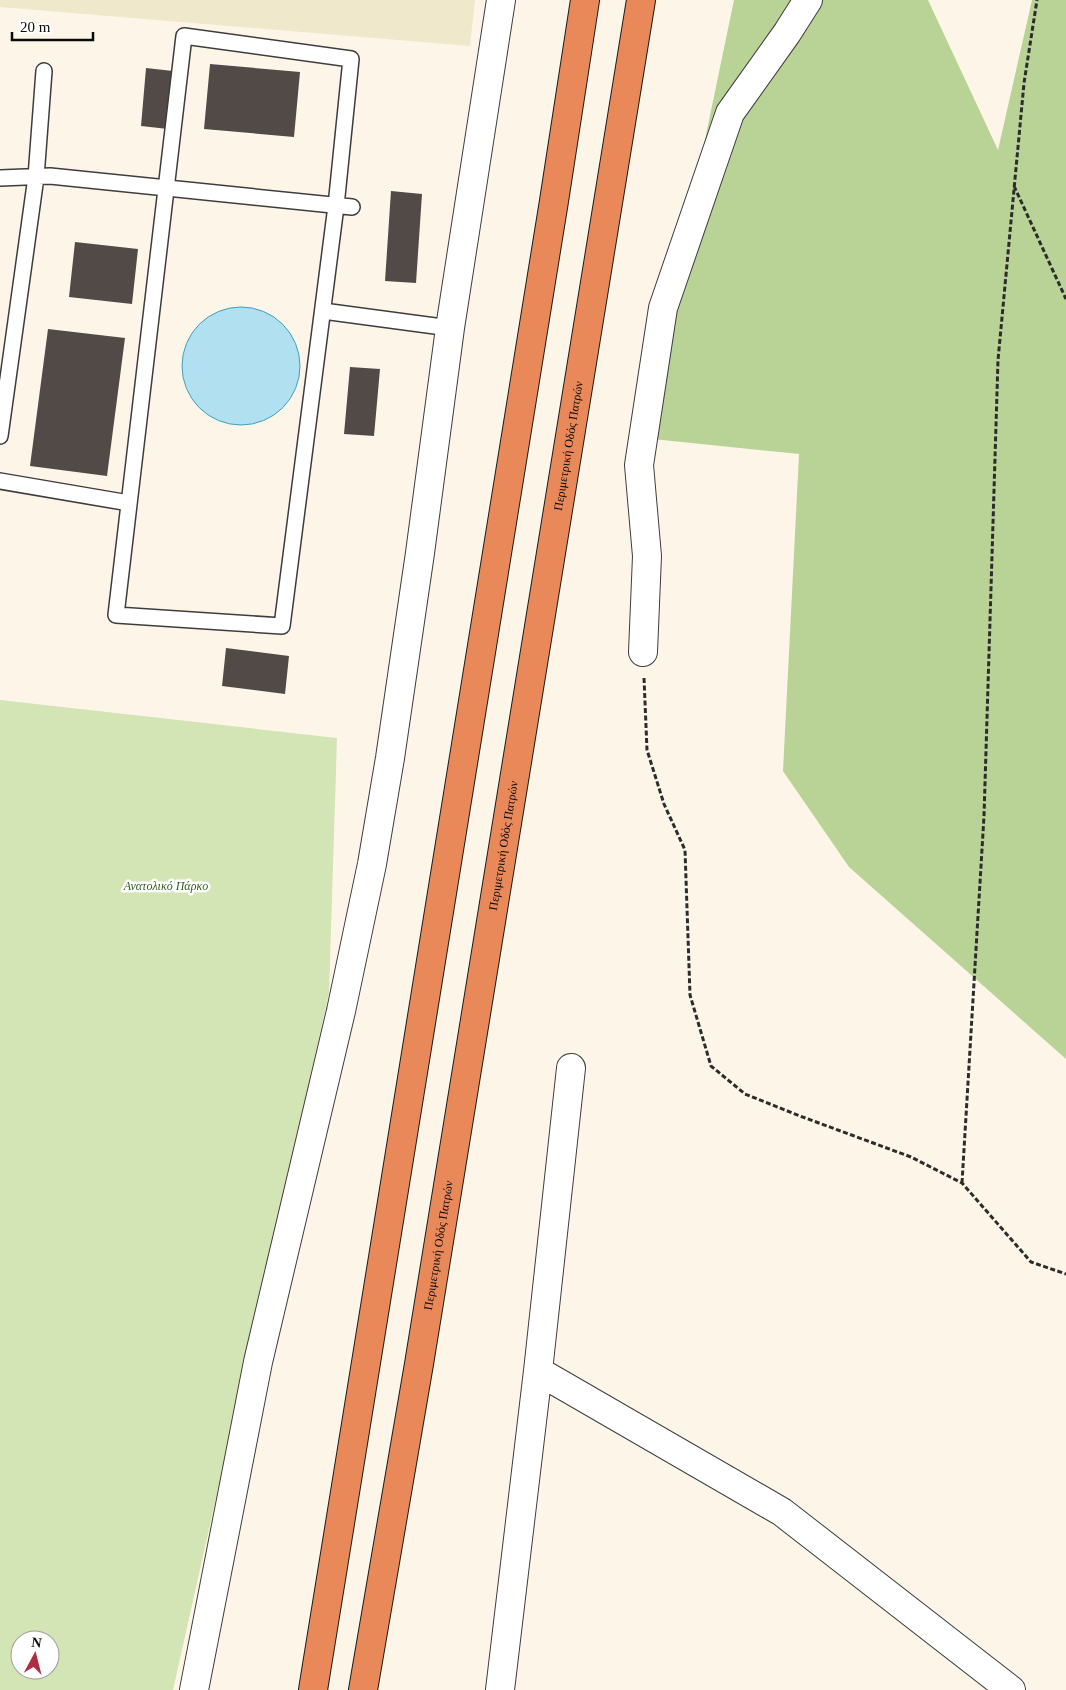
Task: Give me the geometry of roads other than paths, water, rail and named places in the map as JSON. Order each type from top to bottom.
[{"type":"highway","points":[[314,1690],[585,0]]},
{"type":"highway","name":"Περιμετρική Οδός Πατρών","points":[[363,1690],[419,1364],[641,0]]},
{"type":"street","points":[[194,1690],[258,1362],[341,1011],[372,864],[390,758],[450,328],[501,0]]},
{"type":"street","points":[[643,652],[647,556],[639,465],[663,308],[730,113],[808,0]]},
{"type":"street","points":[[500,1690],[538,1371],[571,1068]]},
{"type":"street","points":[[538,1371],[782,1512],[1011,1690]]},
{"type":"lane","points":[[184,36],[351,59],[336,206],[282,626],[116,615],[166,188],[184,36]]},
{"type":"lane","points":[[0,436],[36,177],[44,71]]},
{"type":"lane","points":[[0,178],[50,176],[352,207]]},
{"type":"lane","points":[[323,311],[450,328]]},
{"type":"lane","points":[[0,481],[129,502]]},
{"type":"water","points":[[241,307],[264,312],[283,324],[295,343],[300,366],[295,389],[283,408],[264,420],[241,425],[218,420],[199,408],[187,389],[182,366],[187,343],[199,324],[218,312]]},
{"type":"park label","name":"Ανατολικό Πάρκο","points":[[166,886]]}]
